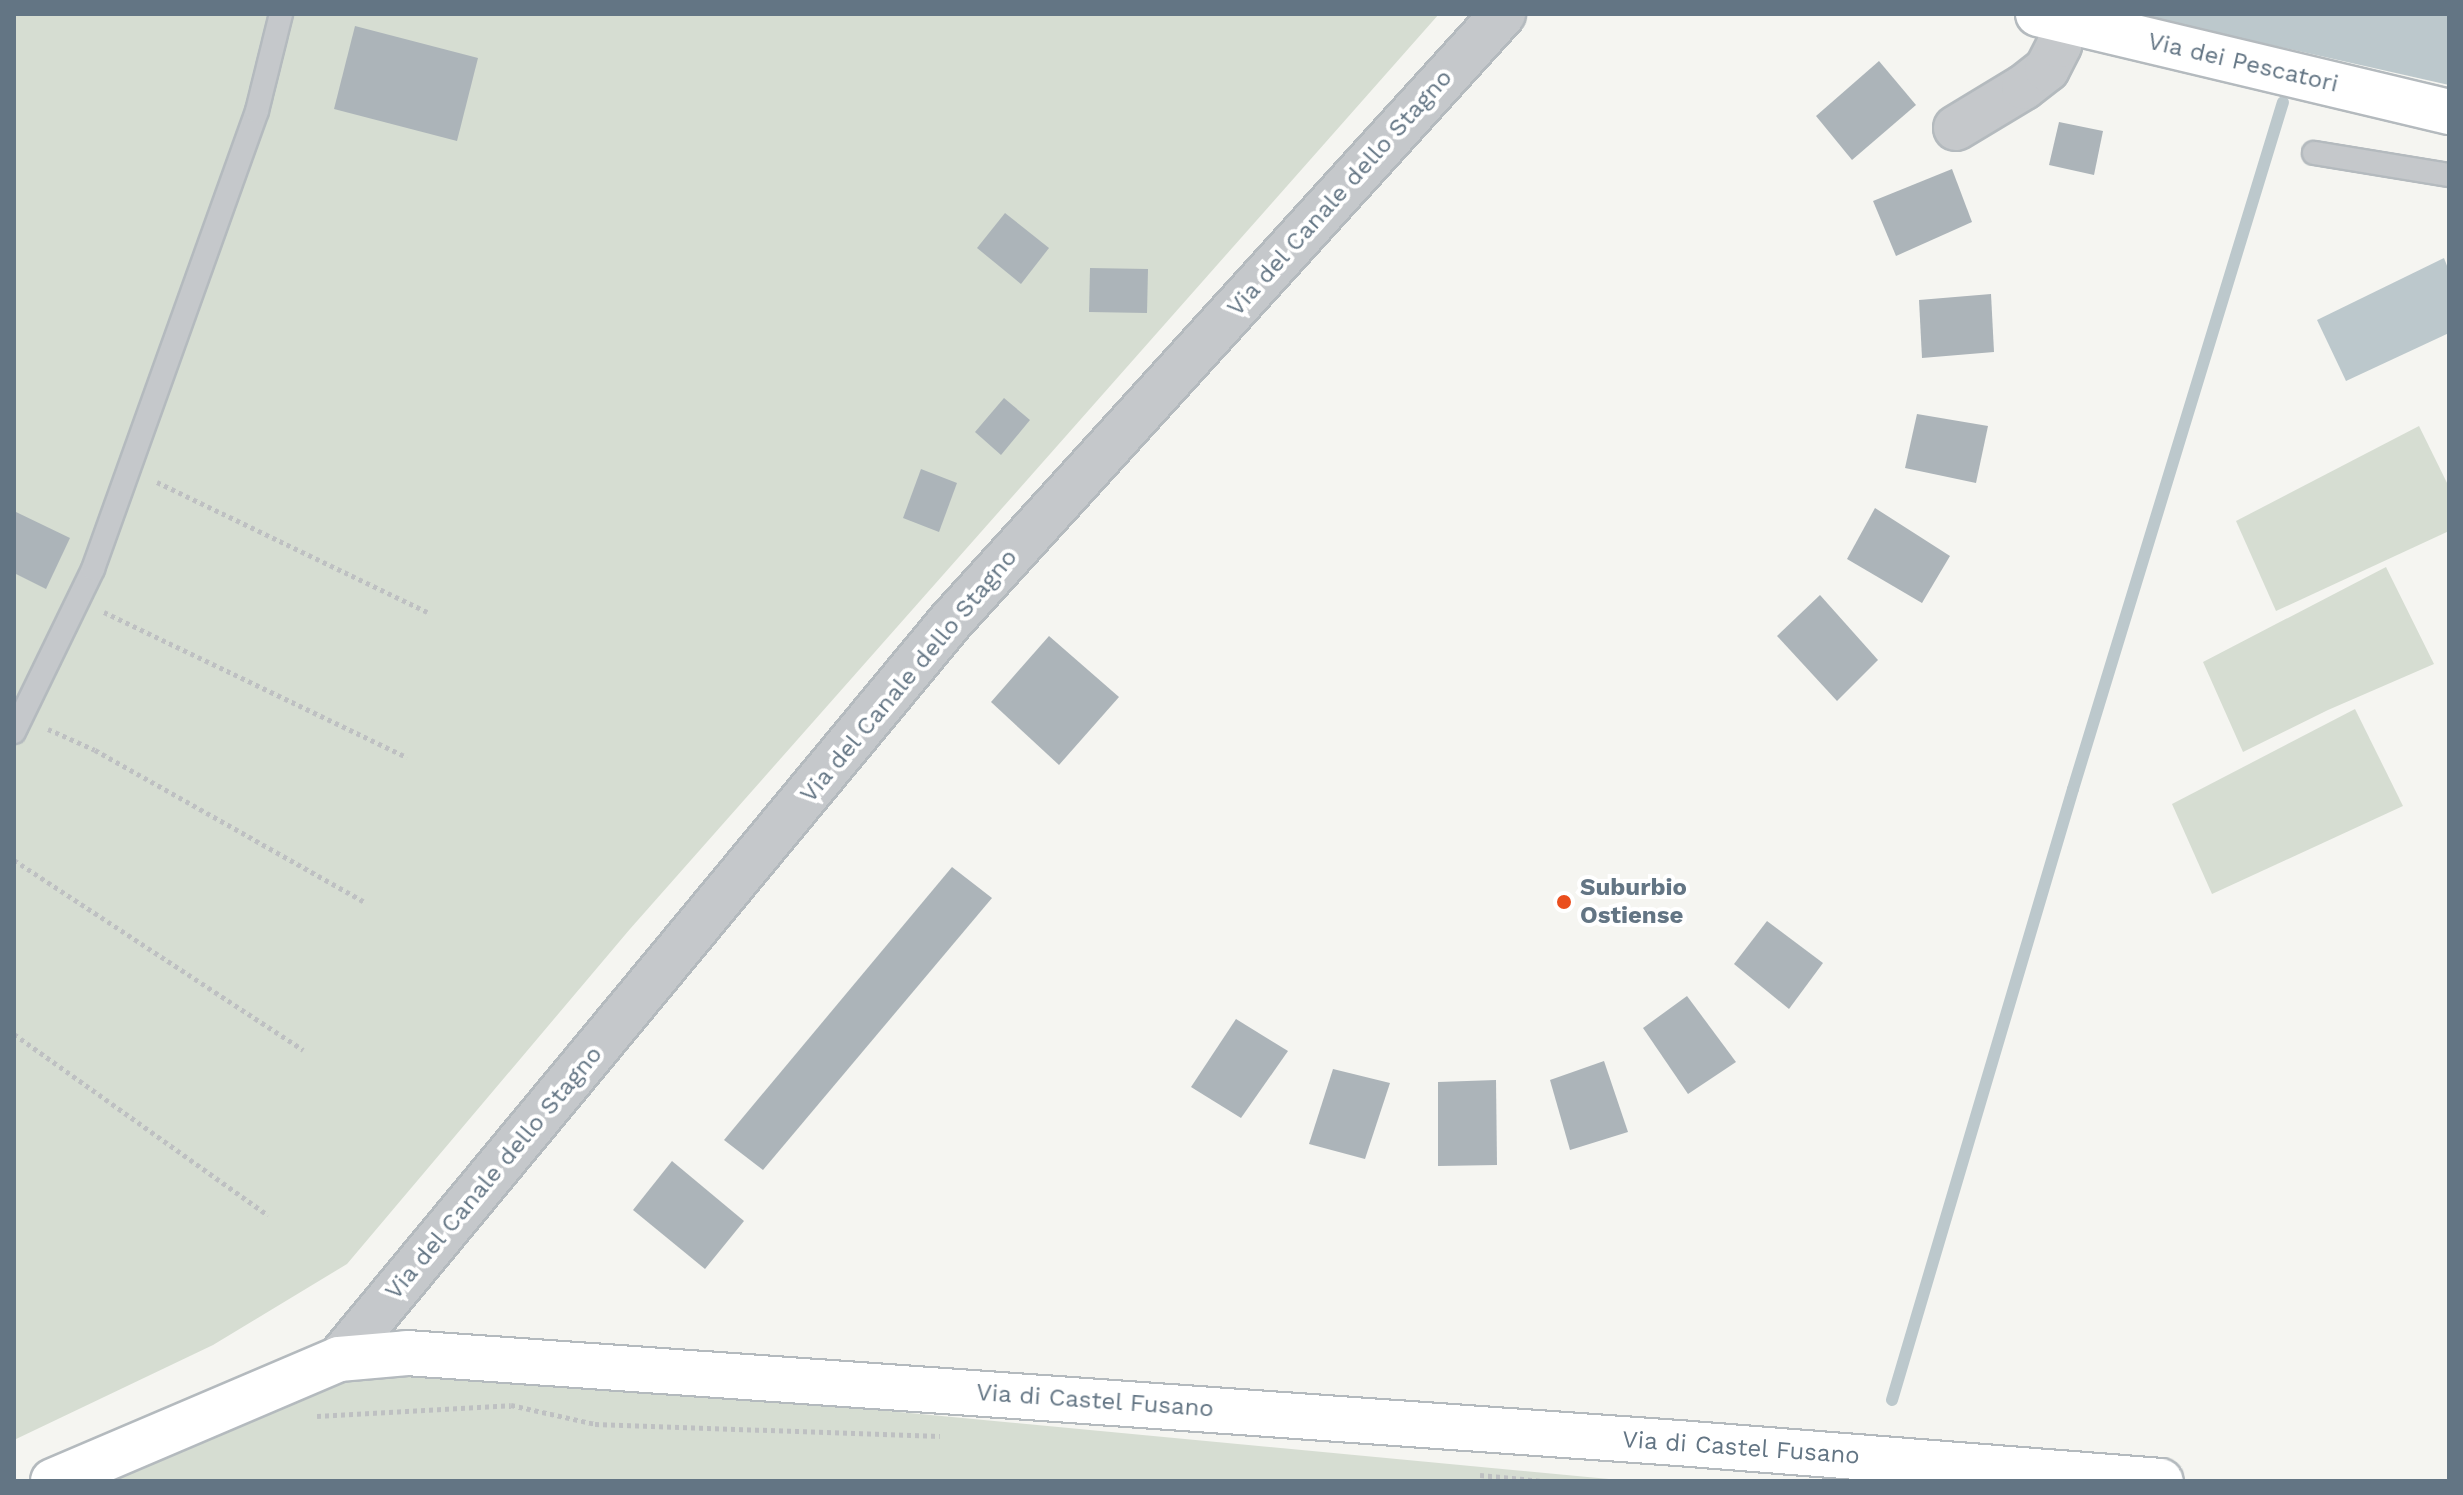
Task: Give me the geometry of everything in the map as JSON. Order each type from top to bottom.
[{"type":"street","name":"Via del Canale dello Stagno","points":[[339,1359],[950,622],[1503,14]]},
{"type":"street","name":"Via dei Pescatori","points":[[2052,17],[2449,112]]},
{"type":"street","points":[[1956,128],[2024,87],[2047,69],[2059,45],[2052,17]]},
{"type":"street","name":"Via di Castel Fusano","points":[[53,1481],[339,1359],[388,1353],[441,1354],[2161,1481]]},
{"type":"lane","points":[[18,724],[93,569],[257,111],[281,14]]},
{"type":"lane","points":[[2314,153],[2449,175]]},
{"type":"path","points":[[125,481],[154,481],[427,612]]},
{"type":"path","points":[[77,601],[146,629],[407,757]]},
{"type":"path","points":[[18,724],[95,750],[363,901]]},
{"type":"path","points":[[14,860],[303,1050]]},
{"type":"path","points":[[14,1034],[268,1215]]},
{"type":"path","points":[[305,1417],[511,1405],[595,1424],[955,1437]]},
{"type":"path","points":[[1467,1473],[1543,1481]]},
{"type":"shaded area","points":[[14,14],[1439,14],[630,929],[347,1264],[213,1345],[14,1440]]},
{"type":"shaded area","points":[[2134,14],[2449,14],[2449,85]]},
{"type":"shaded area","points":[[2444,258],[2449,271],[2449,333],[2346,381],[2317,320]]},
{"type":"shaded area","points":[[2419,426],[2449,487],[2449,531],[2276,611],[2236,521]]},
{"type":"shaded area","points":[[2386,567],[2434,664],[2328,710],[2243,752],[2203,662]]},
{"type":"shaded area","points":[[2355,709],[2403,806],[2212,894],[2172,804]]},
{"type":"shaded area","points":[[339,1359],[1630,1481],[102,1481]]},
{"type":"building","points":[[355,26],[478,58],[457,141],[334,109]]},
{"type":"building","points":[[1879,61],[1916,105],[1852,160],[1816,116]]},
{"type":"building","points":[[2059,122],[2103,131],[2094,175],[2049,165]]},
{"type":"building","points":[[1952,169],[1972,222],[1896,256],[1873,201]]},
{"type":"building","points":[[1005,213],[1049,248],[1021,284],[977,248]]},
{"type":"building","points":[[1090,268],[1148,269],[1147,313],[1089,312]]},
{"type":"building","points":[[1991,294],[1994,352],[1922,358],[1919,300]]},
{"type":"building","points":[[1004,398],[1030,420],[1001,455],[975,432]]},
{"type":"building","points":[[1917,414],[1988,426],[1976,483],[1905,468]]},
{"type":"building","points":[[921,469],[957,483],[939,532],[903,518]]},
{"type":"building","points":[[1875,508],[1950,556],[1922,603],[1847,559]]},
{"type":"building","points":[[16,512],[70,538],[46,589],[14,573]]},
{"type":"building","points":[[1820,595],[1878,660],[1837,701],[1777,636]]},
{"type":"building","points":[[1049,636],[1119,697],[1059,765],[991,702]]},
{"type":"building","points":[[952,867],[992,898],[763,1170],[724,1140]]},
{"type":"building","points":[[1767,921],[1823,963],[1789,1009],[1734,964]]},
{"type":"building","points":[[1687,996],[1736,1062],[1688,1094],[1643,1028]]},
{"type":"building","points":[[1236,1019],[1288,1051],[1241,1118],[1191,1087]]},
{"type":"building","points":[[1604,1061],[1628,1132],[1570,1150],[1550,1080]]},
{"type":"building","points":[[1333,1069],[1390,1083],[1365,1159],[1309,1144]]},
{"type":"building","points":[[1496,1080],[1497,1165],[1438,1166],[1438,1082]]},
{"type":"building","points":[[672,1161],[744,1221],[705,1269],[633,1210]]},
{"type":"waterway","points":[[1892,1400],[2073,789],[2283,102]]},
{"type":"place","name":"Suburbio Ostiense","points":[[1564,902]]}]
